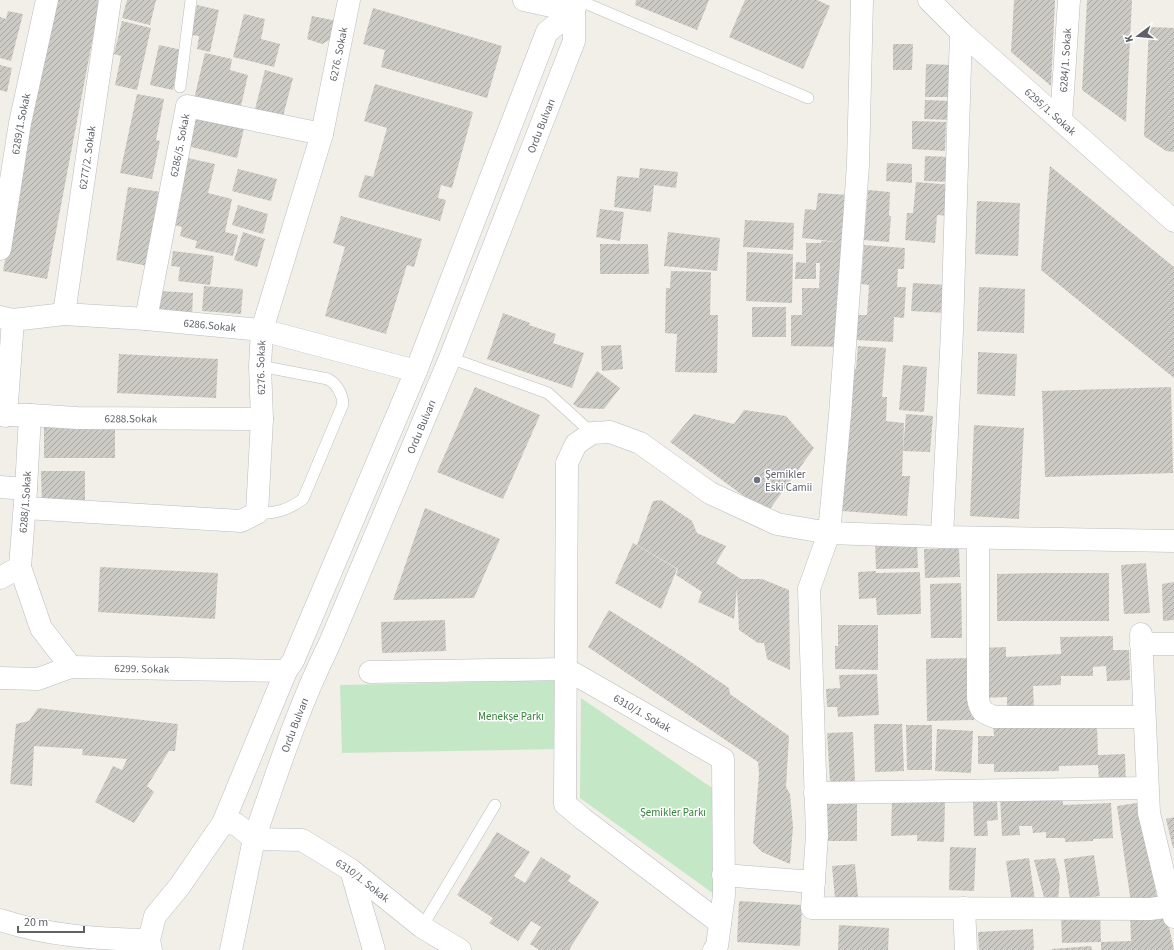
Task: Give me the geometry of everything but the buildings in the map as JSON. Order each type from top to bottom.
[{"type":"street","name":"6289/1.Sokak","points":[[0,249],[20,123],[47,0]]},
{"type":"street","name":"6277/2. Sokak","points":[[64,314],[110,0]]},
{"type":"street","points":[[338,0],[349,0]]},
{"type":"street","name":"6276. Sokak","points":[[257,513],[262,419],[260,366],[262,330],[322,134],[349,0]]},
{"type":"street","points":[[524,0],[577,4]]},
{"type":"street","points":[[862,0],[858,165],[840,416],[829,533],[808,589],[817,835],[812,908],[1173,910],[1149,813],[1141,639],[1174,644]]},
{"type":"street","name":"6295/1. Sokak","points":[[929,0],[961,32],[1174,221]]},
{"type":"street","name":"6284/1. Sokak","points":[[1061,121],[1069,0]]},
{"type":"street","points":[[0,920],[21,927],[98,939],[150,945],[155,916],[178,887],[223,823],[286,671],[293,661],[416,371],[547,32],[577,4]]},
{"type":"street","name":"Ordu Bulvarı","points":[[232,950],[254,839],[300,708],[314,674],[329,645],[450,358],[574,41],[577,4]]},
{"type":"street","points":[[942,537],[952,324],[961,32]]},
{"type":"street","name":"6286/5. Sokak","points":[[146,319],[187,106],[322,134]]},
{"type":"street","name":"6286.Sokak","points":[[6,318],[64,314],[146,319],[262,330],[416,371]]},
{"type":"street","points":[[3,415],[6,318]]},
{"type":"street","name":"6288.Sokak","points":[[3,415],[76,418],[262,419]]},
{"type":"street","name":"6288/1.Sokak","points":[[20,567],[30,415]]},
{"type":"street","points":[[720,923],[565,804],[567,462],[576,444],[592,433],[610,432],[640,443],[710,493],[777,524],[829,533],[978,538],[1174,541]]},
{"type":"street","points":[[0,487],[25,498],[241,520],[257,513]]},
{"type":"street","points":[[978,538],[978,698],[980,708],[984,712],[995,717],[1144,717]]},
{"type":"street","points":[[0,578],[20,567],[41,628],[71,667]]},
{"type":"street","name":"6299. Sokak","points":[[0,678],[38,679],[71,667],[286,671]]},
{"type":"street","points":[[370,672],[566,669]]},
{"type":"street","name":"6310/1. Sokak","points":[[566,669],[723,759],[724,895],[717,946],[714,950]]},
{"type":"street","points":[[815,793],[1147,788]]},
{"type":"street","points":[[223,823],[236,824],[254,839]]},
{"type":"street","name":"6310/1. Sokak","points":[[254,839],[302,840],[351,870],[422,927],[460,950]]},
{"type":"street","points":[[351,870],[374,950]]},
{"type":"street","points":[[723,875],[814,882]]},
{"type":"street","points":[[964,908],[966,950]]},
{"type":"lane","points":[[180,87],[192,0]]},
{"type":"lane","points":[[577,4],[808,98]]},
{"type":"lane","points":[[450,358],[548,393],[592,433]]},
{"type":"lane","points":[[257,513],[277,512],[291,507],[303,499],[343,404],[342,396],[338,388],[328,379],[260,366]]},
{"type":"lane","points":[[422,927],[495,805]]},
{"type":"green space","name":"Menekşe Parkı","points":[[560,680],[558,749],[342,753],[340,685]]},
{"type":"green space","name":"Şemikler Parkı","points":[[581,698],[718,792],[714,894],[580,798]]},
{"type":"place","name":"Şemikler Eski Camii","points":[[757,480]]}]
